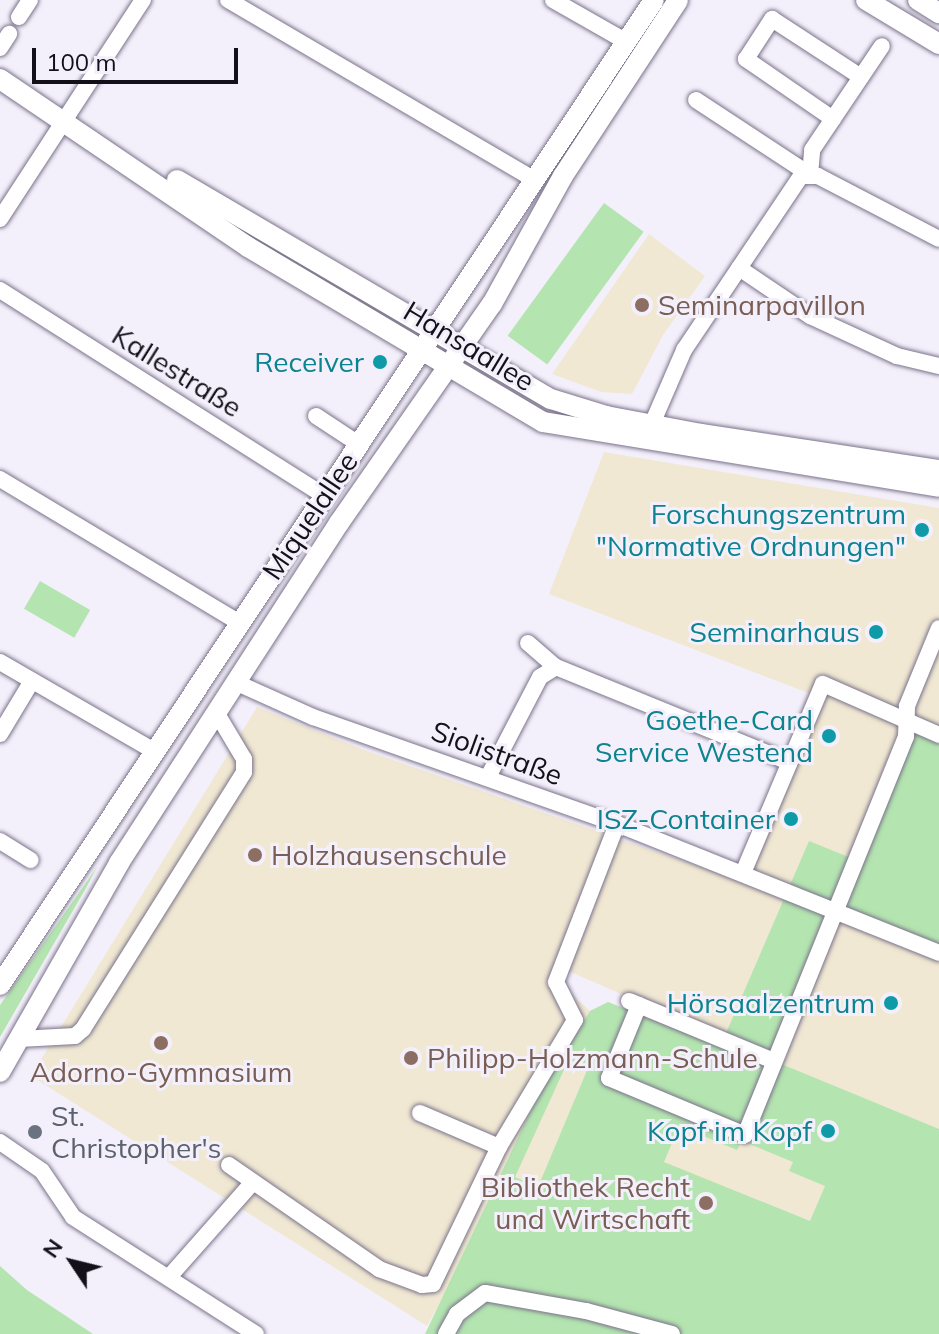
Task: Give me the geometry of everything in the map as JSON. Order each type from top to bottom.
[{"type":"main road","name":"Miquelallee","points":[[0,985],[654,0]]},
{"type":"main road","name":"Miquelallee","points":[[0,1072],[119,863],[235,682],[445,365],[460,347],[678,0]]},
{"type":"main road","points":[[866,0],[939,44]]},
{"type":"main road","name":"Hansaallee","points":[[0,79],[551,399],[652,424],[939,470]]},
{"type":"main road","name":"Hansaallee","points":[[67,120],[248,247],[543,422],[939,487]]},
{"type":"street","points":[[19,17],[30,0]]},
{"type":"street","points":[[0,219],[143,0]]},
{"type":"street","points":[[228,0],[535,180]]},
{"type":"street","points":[[553,0],[627,42]]},
{"type":"street","points":[[833,119],[746,59],[772,19],[861,77]]},
{"type":"street","points":[[810,175],[812,150],[882,46]]},
{"type":"street","points":[[696,100],[810,175],[939,239]]},
{"type":"street","points":[[652,424],[684,350],[788,189],[810,175]]},
{"type":"street","points":[[739,268],[810,316],[897,356],[939,366]]},
{"type":"street","name":"Kallestraße","points":[[0,290],[326,497]]},
{"type":"street","points":[[316,416],[360,445]]},
{"type":"street","points":[[0,479],[241,624]]},
{"type":"street","points":[[774,1061],[634,1003],[609,1078],[745,1135],[906,737],[907,706],[939,628]]},
{"type":"street","points":[[528,643],[556,667],[789,762]]},
{"type":"street","points":[[0,662],[156,752]]},
{"type":"street","points":[[488,777],[540,677],[556,667]]},
{"type":"street","points":[[0,734],[32,681]]},
{"type":"street","name":"Siolistraße","points":[[235,682],[313,717],[617,824],[939,953]]},
{"type":"street","points":[[743,873],[823,684],[939,735]]},
{"type":"street","points":[[19,1039],[75,1036],[83,1029],[244,772],[244,759],[216,712]]},
{"type":"street","points":[[229,1165],[379,1269],[422,1285],[433,1284],[499,1147],[575,1020],[556,982],[617,824]]},
{"type":"street","points":[[0,841],[30,860]]},
{"type":"street","points":[[420,1113],[499,1147]]},
{"type":"street","points":[[0,1142],[42,1171],[73,1217],[256,1334]]},
{"type":"street","points":[[169,1277],[253,1182]]},
{"type":"street","points":[[446,1334],[457,1314],[485,1293],[586,1311],[672,1334]]},
{"type":"shaded area","name":"Seminarpavillon","points":[[649,234],[705,276],[663,335],[632,394],[601,392],[552,374]]},
{"type":"shaded area","points":[[604,452],[939,508],[939,1334],[464,1259],[427,1326],[31,1076],[257,707],[364,750],[746,883],[811,694],[549,594]],"holes":[[[566,970],[635,1000],[629,1010],[608,1002],[590,1011],[561,984]]]},
{"type":"green space","points":[[604,203],[644,232],[547,364],[508,336]]},
{"type":"green space","points":[[40,581],[90,610],[74,638],[24,609]]},
{"type":"green space","points":[[912,723],[939,735],[939,953],[836,910],[774,1061],[939,1129],[939,1334],[425,1334],[534,1104],[590,1011],[608,1002],[720,1047],[809,841],[856,860]],"holes":[[[568,1061],[588,1068],[538,1187],[515,1177]],[[679,1126],[737,1150],[742,1141],[793,1162],[789,1171],[825,1186],[810,1221],[664,1162]]]},
{"type":"green space","points":[[97,867],[86,888],[0,1037],[0,1005]]},
{"type":"green space","points":[[0,1266],[27,1290],[93,1334],[0,1334]]},
{"type":"place","name":"Seminarpavillon","points":[[642,305]]},
{"type":"place","name":"Receiver","points":[[380,362]]},
{"type":"place","name":"Forschungszentrum \"Normative Ordnungen\"","points":[[922,530]]},
{"type":"place","name":"Seminarhaus","points":[[876,632]]},
{"type":"place","name":"Goethe-Card Service Westend","points":[[829,736]]},
{"type":"place","name":"ISZ-Container","points":[[791,819]]},
{"type":"place","name":"Holzhausenschule","points":[[255,855]]},
{"type":"place","name":"Hörsaalzentrum","points":[[891,1003]]},
{"type":"place","name":"Adorno-Gymnasium","points":[[161,1043]]},
{"type":"place","name":"Philipp-Holzmann-Schule","points":[[411,1058]]},
{"type":"place","name":"Kopf im Kopf","points":[[828,1131]]},
{"type":"place","name":"St. Christopher's","points":[[35,1132]]},
{"type":"place","name":"Bibliothek Recht und Wirtschaft","points":[[706,1203]]}]
